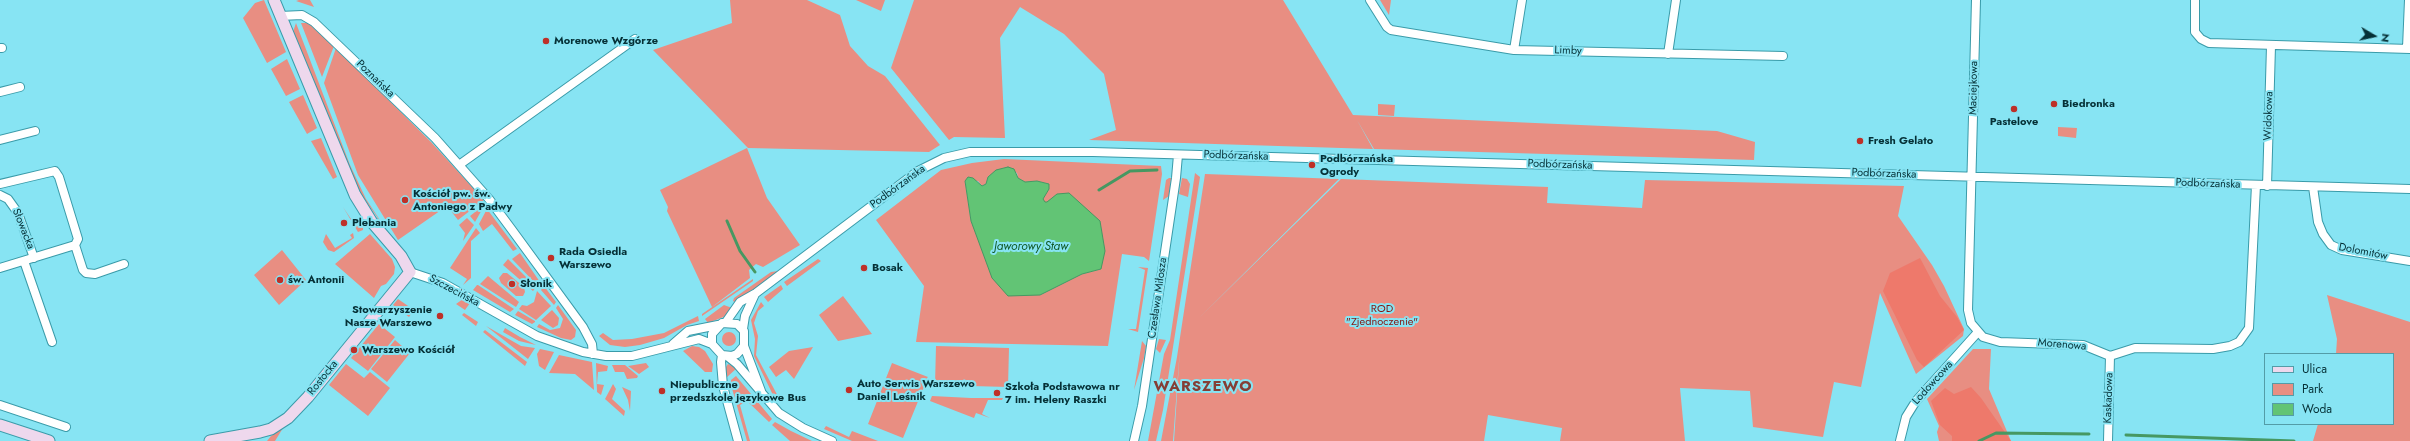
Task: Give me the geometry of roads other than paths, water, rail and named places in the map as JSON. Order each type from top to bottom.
[{"type":"street","points":[[274,0],[358,200],[371,221],[401,256],[410,272]]},
{"type":"street","name":"Limby","points":[[1370,0],[1387,27],[1391,30],[1514,50],[1783,56]]},
{"type":"street","points":[[1514,50],[1522,0]]},
{"type":"street","points":[[1668,54],[1676,0]]},
{"type":"street","name":"Maciejkowa","points":[[1971,177],[1976,0]]},
{"type":"street","points":[[2195,0],[2194,25],[2198,36],[2204,41],[2214,44],[2408,49],[2409,0]]},
{"type":"street","name":"Poznańska","points":[[280,16],[302,15],[314,22],[397,101],[459,165],[489,199],[583,327],[592,344],[593,354]]},
{"type":"street","points":[[459,165],[623,50],[635,39]]},
{"type":"street","name":"Widokowa","points":[[2267,186],[2271,46]]},
{"type":"street","points":[[0,92],[20,87]]},
{"type":"street","points":[[0,140],[35,131]]},
{"type":"street","name":"Podbórzańska","points":[[726,322],[740,302],[755,294],[912,175],[944,158],[963,153],[990,151],[1178,154],[2256,186],[2410,189]]},
{"type":"street","name":"Czesława Miłosza","points":[[1134,441],[1142,406],[1176,178],[1178,154]]},
{"type":"street","points":[[0,184],[55,171],[59,177],[78,238],[75,245],[86,273],[94,274],[124,264]]},
{"type":"street","points":[[1971,177],[1968,310],[1972,323],[1978,332]]},
{"type":"street","points":[[2110,356],[2135,348],[2222,348],[2239,342],[2245,335],[2251,319],[2256,186]]},
{"type":"street","name":"Dolomitów","points":[[2313,187],[2318,222],[2323,234],[2331,245],[2342,250],[2410,261]]},
{"type":"street","name":"Słowacka","points":[[0,194],[8,199],[18,213],[34,258],[0,268]]},
{"type":"street","points":[[34,258],[75,245]]},
{"type":"street","points":[[24,261],[52,342]]},
{"type":"street","name":"Szczecińska","points":[[410,272],[443,283],[537,336],[564,347],[593,354],[632,356],[651,353],[672,345]]},
{"type":"street","name":"Rostocka","points":[[210,441],[261,437],[293,413],[410,272]]},
{"type":"street","name":"Podbórzańska","points":[[743,329],[745,316],[755,294]]},
{"type":"street","points":[[672,345],[688,331],[726,322],[737,324],[743,329],[746,336],[744,346],[737,354],[725,356]]},
{"type":"street","points":[[712,344],[712,334],[718,325]]},
{"type":"street","name":"Morenowa","points":[[1978,332],[1990,340],[2000,342],[2083,345],[2110,356]]},
{"type":"street","name":"Lodowcowa","points":[[1900,441],[1906,417],[1916,401],[1978,332]]},
{"type":"street","points":[[672,345],[699,339],[712,344],[725,356],[737,364],[762,392],[771,405],[787,419],[832,441]]},
{"type":"street","points":[[744,346],[762,392]]},
{"type":"street","points":[[725,356],[723,386],[738,441]]},
{"type":"street","name":"Kaskadowa","points":[[2108,441],[2110,356]]},
{"type":"street","points":[[0,404],[66,427]]},
{"type":"street","points":[[0,425],[49,441]]},
{"type":"water","name":"Jaworowy Staw","points":[[1008,167],[1014,169],[1018,178],[1025,182],[1037,181],[1049,184],[1049,189],[1043,199],[1045,202],[1057,194],[1069,193],[1100,221],[1105,251],[1101,269],[1082,274],[1040,295],[1008,296],[992,278],[971,221],[965,181],[968,177],[973,178],[982,186],[986,184],[988,177],[996,170]]},
{"type":"waterway","points":[[1099,190],[1130,171],[1157,170]]},
{"type":"waterway","points":[[727,221],[740,251],[755,272]]},
{"type":"waterway","points":[[1979,441],[1996,433],[2089,434]]},
{"type":"waterway","points":[[2126,435],[2294,441]]},
{"type":"place","name":"Morenowe Wzgórze","points":[[546,41]]},
{"type":"place","name":"Biedronka","points":[[2054,104]]},
{"type":"place","name":"Pastelove","points":[[2014,109]]},
{"type":"place","name":"Fresh Gelato","points":[[1860,141]]},
{"type":"place","name":"Podbórzańska Ogrody","points":[[1312,165]]},
{"type":"place","name":"Kościół pw. św. Antoniego z Padwy","points":[[405,200]]},
{"type":"place","name":"Plebania","points":[[344,223]]},
{"type":"place","name":"Rada Osiedla Warszewo","points":[[551,258]]},
{"type":"place","name":"Bosak","points":[[864,268]]},
{"type":"place","name":"św. Antonii","points":[[280,280]]},
{"type":"place","name":"Słonik","points":[[512,284]]},
{"type":"place","name":"Stowarzyszenie Nasze Warszewo","points":[[440,316]]},
{"type":"place","name":"Warszewo Kościół","points":[[354,350]]},
{"type":"place","name":"Auto Serwis Warszewo Daniel Leśnik","points":[[849,390]]},
{"type":"place","name":"Niepubliczne przedszkole językowe Bus","points":[[662,391]]},
{"type":"place","name":"Szkoła Podstawowa nr 7 im. Heleny Raszki","points":[[997,393]]},
{"type":"district","name":"WARSZEWO","points":[[1203,387]]},
{"type":"park label","name":"ROD \"Zjednoczenie\"","points":[[1382,315]]}]
